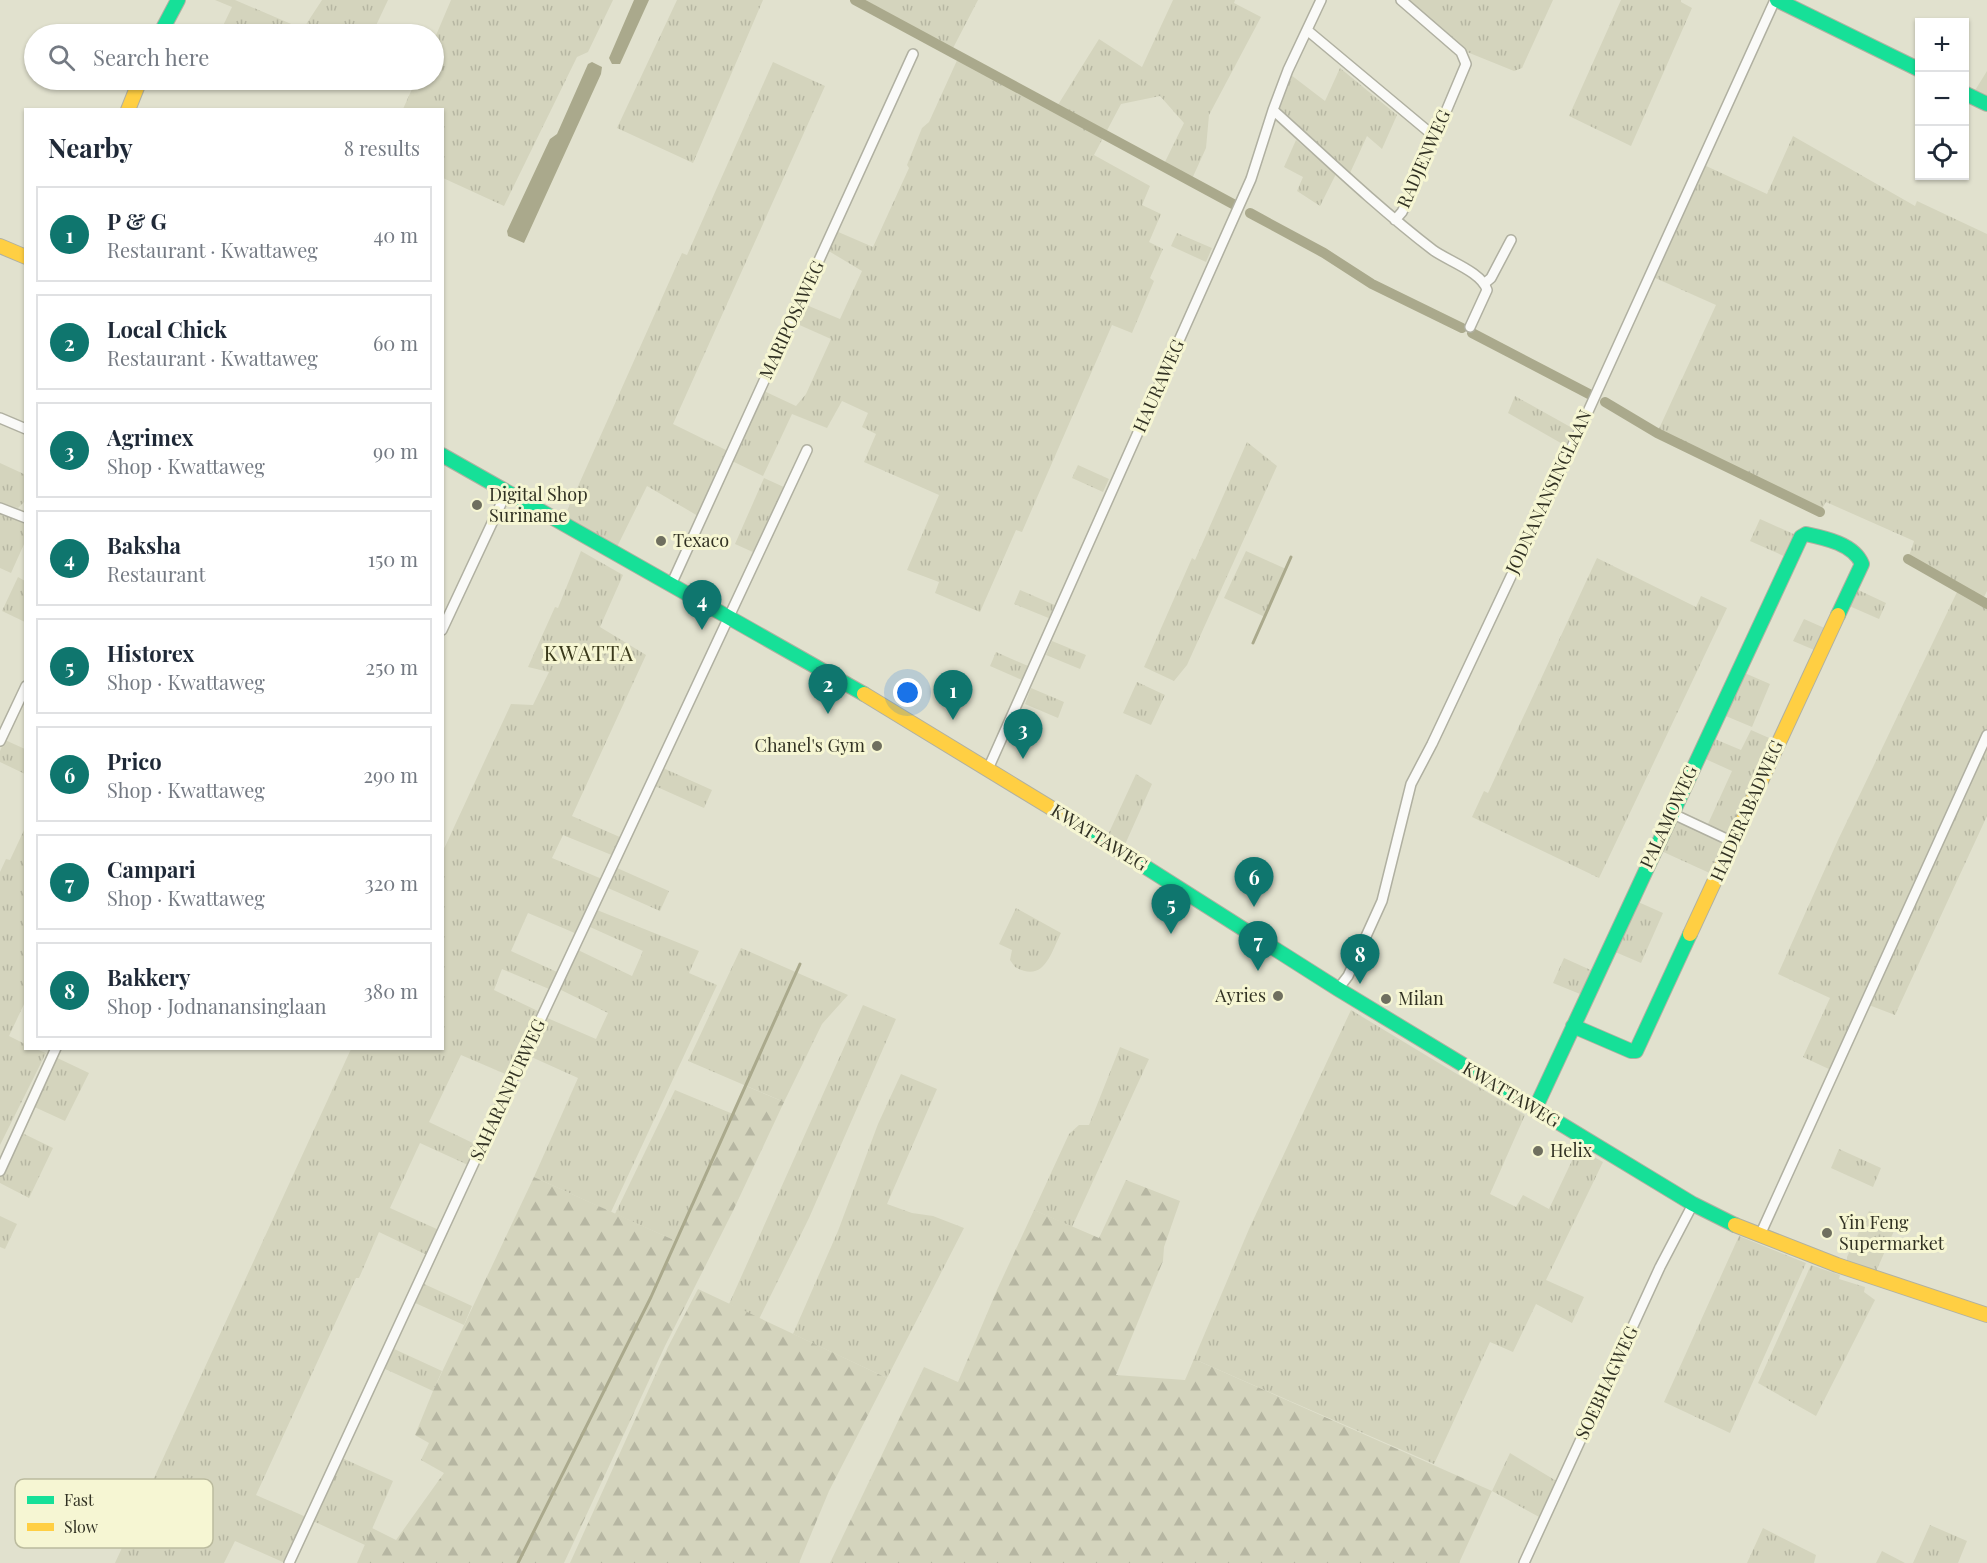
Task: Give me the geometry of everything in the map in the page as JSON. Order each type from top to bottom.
[{"type":"main road","points":[[165,24],[178,0]]},
{"type":"main road","points":[[1776,0],[1915,68]]},
{"type":"main road","points":[[129,108],[136,90]]},
{"type":"main road","points":[[1969,95],[1987,104]]},
{"type":"main road","points":[[0,246],[24,256]]},
{"type":"main road","name":"KWATTAWEG","points":[[444,456],[855,688],[1338,989],[1693,1204],[1723,1220],[1760,1235],[1987,1315]]},
{"type":"main road","name":"PALAMOWEG","points":[[1535,1109],[1801,537],[1811,534]]},
{"type":"main road","name":"HAIDERABADWEG","points":[[1573,1026],[1631,1052],[1636,1052],[1862,564],[1856,553],[1811,534]]},
{"type":"street","name":"HAURAWEG","points":[[988,769],[1251,179],[1273,110],[1321,0]]},
{"type":"street","name":"RADJENWEG","points":[[1273,110],[1395,220],[1402,212],[1412,192],[1466,64],[1461,51],[1401,0]]},
{"type":"street","name":"JODNANANSINGLAAN","points":[[1338,989],[1348,976],[1382,901],[1411,783],[1432,744],[1571,449],[1776,0]]},
{"type":"street","points":[[1307,30],[1435,137]]},
{"type":"street","name":"MARIPOSAWEG","points":[[671,585],[913,54]]},
{"type":"street","points":[[1395,220],[1435,252],[1483,280],[1487,290],[1470,327]]},
{"type":"street","points":[[1485,284],[1491,278],[1511,240]]},
{"type":"street","points":[[0,418],[24,428]]},
{"type":"street","name":"SAHARANPURWEG","points":[[289,1563],[807,450]]},
{"type":"street","points":[[444,626],[507,491]]},
{"type":"street","points":[[0,508],[24,515]]},
{"type":"street","points":[[0,741],[24,690]]},
{"type":"street","points":[[1760,1235],[1987,735]]},
{"type":"street","points":[[1671,813],[1733,842]]},
{"type":"street","points":[[0,1171],[55,1050]]},
{"type":"street","name":"SOEBHAGWEG","points":[[1524,1563],[1655,1277],[1693,1204]]},
{"type":"green space","points":[[215,0],[235,0],[291,24],[224,24],[232,7]]},
{"type":"green space","points":[[322,0],[388,0],[377,24],[306,24]]},
{"type":"green space","points":[[451,0],[613,0],[588,52],[577,57],[504,206],[444,178],[444,108],[403,108],[412,90],[444,90],[444,24],[441,24]]},
{"type":"green space","points":[[677,0],[763,0],[693,163],[617,128]]},
{"type":"green space","points":[[855,0],[978,0],[951,52]]},
{"type":"green space","points":[[1173,0],[1235,0],[1234,3],[1261,17],[1209,115],[1206,148],[1191,181],[1163,166],[1184,123],[1160,96],[1121,104],[1094,155],[1150,186],[1142,205],[1161,214],[1149,242],[1163,249],[1150,278],[1154,281],[1132,333],[1112,325],[1022,532],[1016,530],[980,612],[935,593],[939,582],[907,570],[939,495],[864,462],[876,434],[862,427],[868,413],[842,401],[827,428],[792,414],[763,476],[732,461],[764,391],[796,406],[806,394],[831,339],[795,323],[804,304],[840,319],[862,271],[827,250],[836,231],[873,247],[909,168],[907,165],[922,128],[929,122],[959,56],[1056,108],[1099,39],[1142,67]]},
{"type":"green space","points":[[1405,0],[1553,0],[1522,68],[1514,71],[1467,52]]},
{"type":"green space","points":[[1621,0],[1681,0],[1692,8],[1631,146],[1569,116]]},
{"type":"green space","points":[[773,62],[825,86],[673,424],[728,451],[698,516],[647,486],[615,551],[563,520],[682,253],[687,255]]},
{"type":"green space","points":[[1340,68],[1397,115],[1382,149],[1367,136],[1350,173],[1277,108],[1291,75],[1325,101]]},
{"type":"green space","points":[[1987,71],[1987,98],[1974,92]]},
{"type":"green space","points":[[1793,136],[1915,206],[1917,201],[1987,234],[1987,591],[1982,601],[1987,604],[1987,816],[1895,1015],[1861,1002],[1831,1070],[1803,1057],[1830,998],[1778,974],[1838,840],[1959,588],[1908,559],[1914,541],[1826,502],[1820,512],[1657,433],[1716,305],[1653,277],[1704,165],[1767,194]]},
{"type":"green space","points":[[1296,140],[1336,174],[1320,206],[1297,191],[1303,177],[1284,167]]},
{"type":"green space","points":[[1177,233],[1212,248],[1206,262],[1171,246]]},
{"type":"green space","points":[[1515,396],[1574,429],[1566,446],[1508,413]]},
{"type":"green space","points":[[1247,442],[1277,466],[1187,665],[1174,681],[1144,667],[1192,558],[1195,560]]},
{"type":"green space","points":[[0,463],[24,474],[24,502],[18,508],[0,503]]},
{"type":"green space","points":[[1078,465],[1109,479],[1103,492],[1072,478]]},
{"type":"green space","points":[[764,478],[786,488],[755,553],[735,544]]},
{"type":"green space","points":[[0,511],[24,523],[24,544],[11,573],[0,568]]},
{"type":"green space","points":[[1760,519],[1796,535],[1786,557],[1750,541]]},
{"type":"green space","points":[[581,551],[623,575],[600,627],[646,655],[572,816],[622,838],[614,856],[563,835],[552,858],[602,879],[577,934],[528,913],[511,951],[557,972],[549,989],[502,969],[494,990],[540,1012],[510,1076],[461,1055],[429,1122],[477,1145],[468,1165],[420,1143],[390,1208],[439,1230],[427,1255],[379,1232],[359,1278],[356,1278],[256,1495],[306,1517],[285,1563],[235,1541],[224,1563],[115,1563],[122,1548],[213,1548],[213,1479],[154,1479],[351,1050],[444,1050],[444,849],[511,704],[533,705],[549,672],[528,667],[555,607],[558,608]]},
{"type":"green space","points":[[1246,551],[1286,569],[1265,617],[1224,598]]},
{"type":"green space","points":[[1597,558],[1696,607],[1701,596],[1727,608],[1599,878],[1472,817],[1484,791],[1488,793]]},
{"type":"green space","points":[[18,577],[24,580],[24,622],[2,611]]},
{"type":"green space","points":[[1854,588],[1886,603],[1879,619],[1847,605]]},
{"type":"green space","points":[[1020,590],[1057,606],[1051,619],[1014,604]]},
{"type":"green space","points":[[1804,619],[1829,630],[1819,652],[1793,641]]},
{"type":"green space","points":[[1052,641],[1086,655],[1080,669],[1046,655]]},
{"type":"green space","points":[[996,652],[1028,666],[1022,680],[990,666]]},
{"type":"green space","points":[[1740,671],[1770,684],[1752,727],[1721,714]]},
{"type":"green space","points":[[1137,682],[1165,695],[1151,725],[1123,713]]},
{"type":"green space","points":[[1031,688],[1064,702],[1058,718],[1025,704]]},
{"type":"green space","points":[[1751,730],[1776,741],[1734,833],[1728,835],[1707,826],[1732,771],[1701,757],[1710,737],[1741,750]]},
{"type":"green space","points":[[5,740],[24,749],[24,774],[0,762],[0,751]]},
{"type":"green space","points":[[663,768],[712,790],[704,808],[655,786]]},
{"type":"green space","points":[[1136,774],[1152,784],[1123,849],[1106,839]]},
{"type":"green space","points":[[1675,819],[1725,842],[1714,875],[1659,850]]},
{"type":"green space","points":[[24,830],[24,1004],[9,1036],[24,1044],[24,1050],[38,1050],[46,1053],[0,1145],[0,872],[6,859],[10,860]]},
{"type":"green space","points":[[617,868],[669,891],[660,911],[608,888]]},
{"type":"green space","points":[[1636,901],[1663,913],[1641,963],[1613,951]]},
{"type":"green space","points":[[1016,908],[1061,933],[1045,964],[1033,972],[1015,967],[1010,960],[1012,950],[999,944]]},
{"type":"green space","points":[[597,910],[699,951],[689,973],[717,985],[611,1212],[534,1177],[578,1078],[527,1055],[545,1017],[596,1039],[608,1013],[559,989],[578,950],[632,976],[643,951],[590,927]]},
{"type":"green space","points":[[741,948],[848,995],[822,1024],[784,1102],[688,1061]]},
{"type":"green space","points":[[1564,958],[1595,972],[1585,996],[1553,983]]},
{"type":"green space","points":[[863,1005],[896,1019],[809,1218],[759,1319],[729,1304]]},
{"type":"green space","points":[[1351,1010],[1525,1115],[1490,1194],[1516,1207],[1523,1195],[1549,1209],[1578,1148],[1603,1162],[1546,1280],[1584,1297],[1572,1323],[1536,1304],[1513,1352],[1490,1342],[1434,1464],[1194,1359],[1249,1229]]},
{"type":"green space","points":[[1120,1047],[1149,1059],[1072,1227],[1034,1210],[1069,1134],[1079,1125],[1089,1125]]},
{"type":"green space","points":[[51,1055],[89,1073],[65,1121],[28,1104]]},
{"type":"green space","points":[[901,1074],[937,1089],[887,1204],[912,1213],[933,1216],[964,1228],[887,1378],[793,1334],[838,1231],[878,1124]]},
{"type":"green space","points":[[746,1086],[784,1102],[732,1213],[665,1346],[564,1563],[357,1563],[372,1528],[396,1540],[444,1473],[421,1460],[429,1443],[415,1435],[433,1391],[534,1177],[676,1241]]},
{"type":"green space","points":[[675,1090],[733,1114],[676,1241],[615,1214]]},
{"type":"green space","points":[[16,1130],[53,1148],[29,1198],[0,1183],[0,1163]]},
{"type":"green space","points":[[1839,1149],[1881,1168],[1873,1187],[1831,1168]]},
{"type":"green space","points":[[1126,1180],[1180,1201],[1164,1247],[1163,1261],[1116,1375],[1185,1380],[1194,1359],[1492,1491],[1459,1563],[830,1563],[924,1367],[958,1382],[1034,1210],[1099,1238]]},
{"type":"green space","points":[[1869,1211],[1898,1222],[1874,1276],[1847,1266],[1847,1257]]},
{"type":"green space","points":[[0,1216],[17,1224],[5,1249],[0,1247]]},
{"type":"green space","points":[[1739,1236],[1806,1263],[1730,1433],[1664,1402]]},
{"type":"green space","points":[[1811,1265],[1840,1275],[1839,1279],[1865,1287],[1864,1292],[1875,1300],[1816,1416],[1758,1383]]},
{"type":"green space","points":[[422,1283],[472,1306],[464,1325],[413,1302]]},
{"type":"green space","points":[[698,1289],[887,1378],[829,1491],[799,1563],[570,1563],[668,1347]]},
{"type":"green space","points":[[392,1348],[442,1371],[433,1391],[383,1368]]},
{"type":"green space","points":[[1510,1453],[1558,1482],[1541,1518],[1492,1491]]},
{"type":"green space","points":[[342,1458],[393,1481],[365,1545],[313,1521]]},
{"type":"green space","points":[[1930,1525],[1967,1541],[1958,1563],[1913,1563]]},
{"type":"green space","points":[[1763,1528],[1816,1555],[1814,1563],[1747,1563]]},
{"type":"green space","points":[[1882,1551],[1905,1563],[1876,1563]]},
{"type":"shaded area","points":[[634,0],[649,0],[620,64],[612,64],[609,58]]},
{"type":"shaded area","points":[[592,62],[602,67],[601,74],[524,243],[508,236],[507,231],[550,139],[557,134],[588,64]]},
{"type":"waterway","points":[[855,0],[1233,204]]},
{"type":"waterway","points":[[1250,213],[1324,253],[1372,284],[1462,328]]},
{"type":"waterway","points":[[1472,333],[1589,394]]},
{"type":"waterway","points":[[1605,402],[1657,433],[1820,512]]},
{"type":"waterway","points":[[1253,643],[1291,557]]},
{"type":"waterway","points":[[1908,559],[1987,604]]},
{"type":"waterway","points":[[518,1563],[651,1297],[800,964]]},
{"type":"traffic: fast","points":[[165,24],[178,0]]},
{"type":"traffic: fast","points":[[1777,0],[1915,68]]},
{"type":"traffic: fast","points":[[1969,95],[1987,104]]},
{"type":"traffic: fast","points":[[444,456],[864,694]]},
{"type":"traffic: fast","points":[[1535,1109],[1801,537],[1806,534],[1846,547],[1853,551],[1862,564],[1838,615]]},
{"type":"traffic: fast","points":[[1084,828],[1338,989],[1693,1204],[1735,1225]]},
{"type":"traffic: fast","points":[[1573,1026],[1631,1051],[1636,1051],[1690,934]]},
{"type":"traffic: slow","points":[[129,108],[136,90]]},
{"type":"traffic: slow","points":[[0,246],[24,256]]},
{"type":"traffic: slow","points":[[1690,934],[1838,615]]},
{"type":"traffic: slow","points":[[864,694],[1084,828]]},
{"type":"traffic: slow","points":[[1735,1225],[1837,1265],[1987,1315]]},
{"type":"place","name":"Digital Shop Suriname","points":[[477,505]]},
{"type":"place","name":"Texaco","points":[[661,541]]},
{"type":"place","name":"Baksha","points":[[702,630]]},
{"type":"place","name":"Local Chick","points":[[828,714]]},
{"type":"place","name":"P & G","points":[[953,720]]},
{"type":"place","name":"Chanel's Gym","points":[[877,746]]},
{"type":"place","name":"Agrimex","points":[[1023,759]]},
{"type":"place","name":"Prico","points":[[1254,907]]},
{"type":"place","name":"Historex","points":[[1171,934]]},
{"type":"place","name":"Campari","points":[[1258,971]]},
{"type":"place","name":"Bakkery","points":[[1360,984]]},
{"type":"place","name":"Ayries","points":[[1278,996]]},
{"type":"place","name":"Milan","points":[[1386,999]]},
{"type":"place","name":"Helix","points":[[1538,1151]]},
{"type":"place","name":"Yin Feng Supermarket","points":[[1827,1233]]},
{"type":"district","name":"KWATTA","points":[[589,654]]}]
